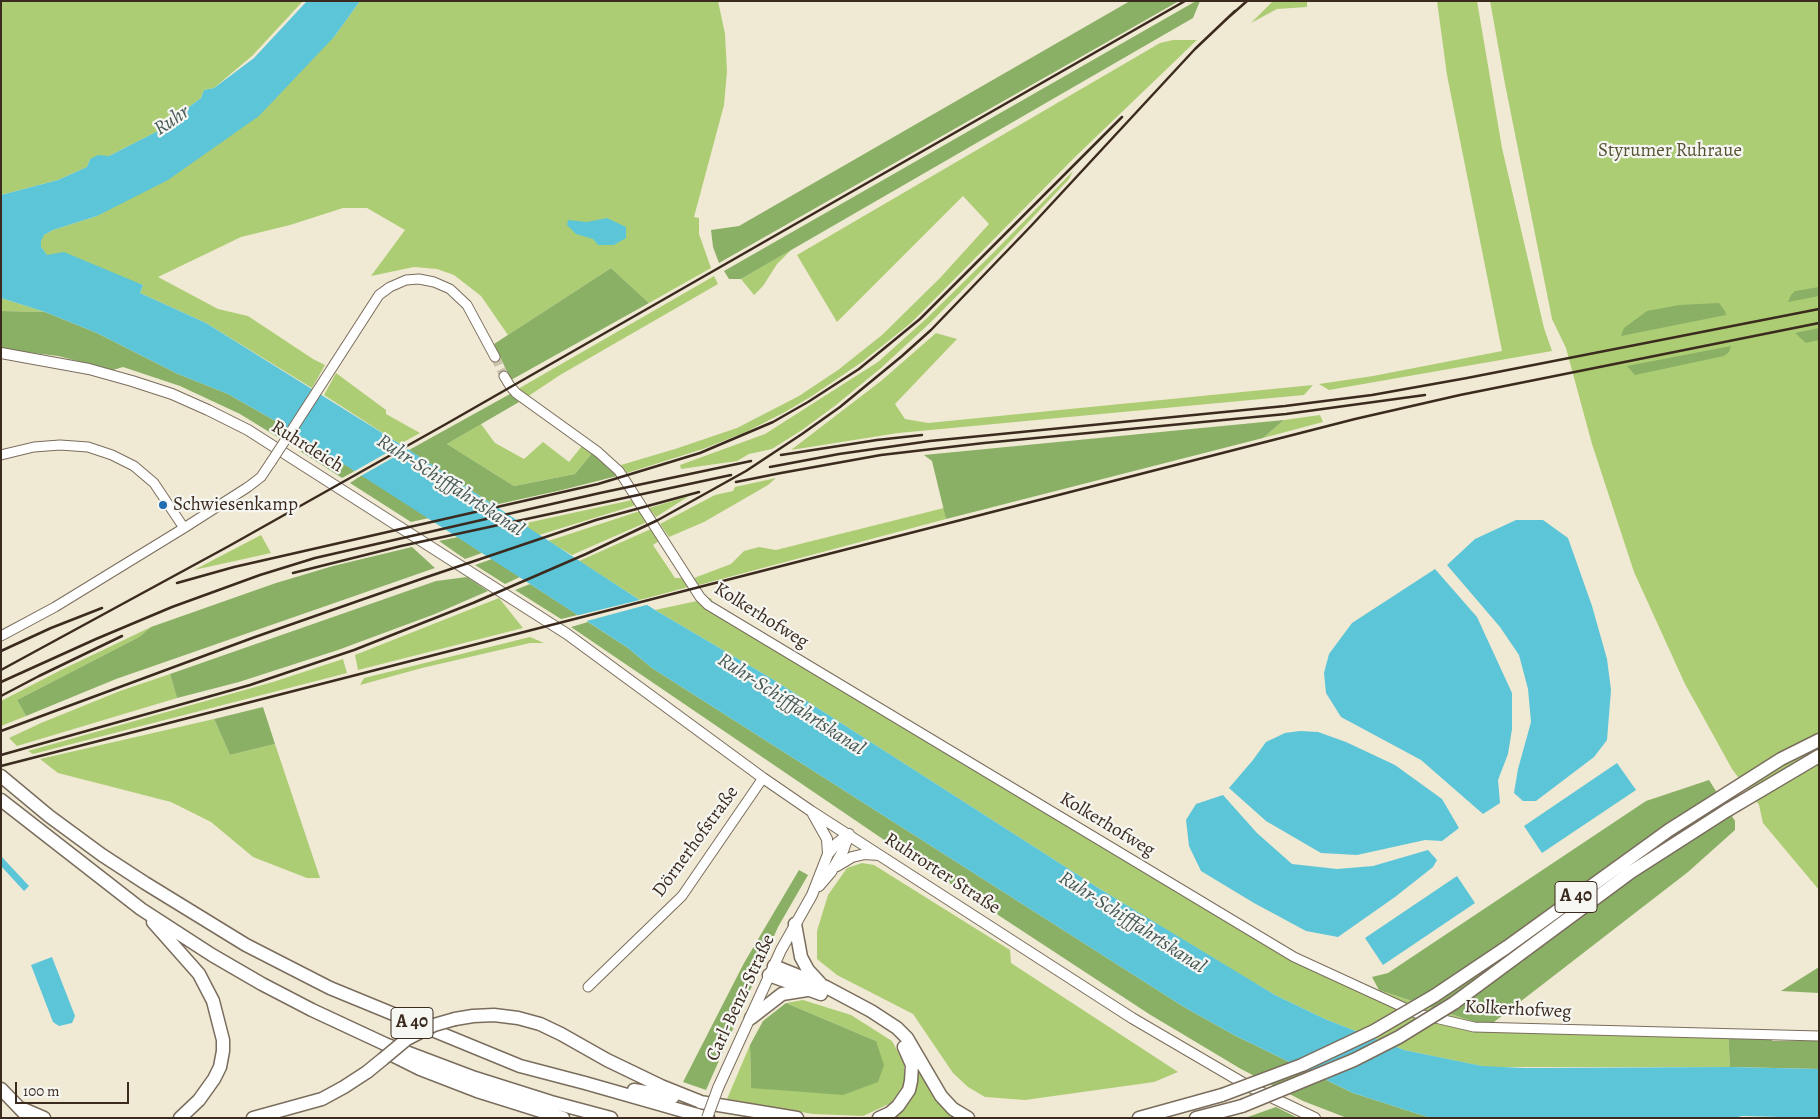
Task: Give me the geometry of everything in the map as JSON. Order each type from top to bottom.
[{"type":"highway","name":"A 40","points":[[1140,1118],[1222,1095],[1302,1065],[1374,1031],[1434,996],[1669,830],[1781,760],[1819,740]]},
{"type":"highway","name":"A 40","points":[[1196,1118],[1242,1106],[1354,1060],[1399,1037],[1454,1003],[1632,872],[1726,811],[1819,756]]},
{"type":"highway","name":"A 40","points":[[1,776],[49,816],[102,855],[246,945],[330,988],[520,1066],[708,1118]]},
{"type":"highway","name":"A 40","points":[[1,800],[141,908],[262,984],[385,1044],[475,1078],[610,1118]]},
{"type":"highway","points":[[141,908],[199,974],[213,1002],[223,1040],[220,1067],[214,1079],[199,1100],[180,1118]]},
{"type":"highway","points":[[795,924],[801,957],[808,970],[826,988]]},
{"type":"highway","points":[[772,970],[826,988],[871,1011],[897,1028],[907,1038],[942,1096],[953,1109],[968,1118]]},
{"type":"highway","points":[[772,970],[809,990],[850,1006],[864,1014],[888,1030],[904,1047],[912,1065],[912,1081],[909,1090],[898,1106],[890,1113],[878,1118]]},
{"type":"highway","points":[[751,1018],[782,994],[798,990],[809,990]]},
{"type":"highway","points":[[312,1010],[341,1029],[420,1069],[477,1091],[562,1118]]},
{"type":"highway","points":[[253,1118],[322,1099],[370,1074],[383,1059],[407,1039],[434,1025],[473,1016],[494,1015],[518,1018],[540,1024],[654,1083],[701,1102]]},
{"type":"highway","points":[[585,1083],[797,1118]]},
{"type":"highway","points":[[1,1089],[18,1112],[44,1118]]},
{"type":"highway","points":[[1,1101],[29,1118]]},
{"type":"highway","points":[[1218,1118],[1242,1106]]},
{"type":"main road","name":"Ruhrdeich","points":[[1,353],[89,368],[156,389],[208,410],[248,430],[566,634]]},
{"type":"main road","name":"Ruhrorter Straße","points":[[566,634],[811,811],[1182,1049],[1250,1088],[1315,1118]]},
{"type":"main road","points":[[811,811],[827,839],[828,854]]},
{"type":"main road","name":"Carl-Benz-Straße","points":[[708,1118],[718,1088],[772,970],[812,895],[828,854],[837,843],[849,834]]},
{"type":"main road","name":"Carl-Benz-Straße","points":[[812,895],[831,872],[843,851],[849,834]]},
{"type":"main road","points":[[831,872],[844,860],[852,857],[865,854],[880,855]]},
{"type":"street","points":[[1,636],[55,607],[184,528],[261,477],[379,295],[390,287],[406,280],[419,279],[434,282],[450,289],[467,305],[493,353]]},
{"type":"street","name":"Kolkerhofweg","points":[[504,376],[516,393],[598,452],[619,471],[700,597],[708,605],[1294,957],[1418,1014],[1474,1027],[1819,1036]]},
{"type":"street","points":[[1,456],[34,447],[60,445],[88,447],[112,454],[134,466],[154,483],[184,528]]},
{"type":"street","name":"Dörnerhofstraße","points":[[588,987],[682,896],[763,778]]},
{"type":"green space","points":[[1,1],[303,1],[252,56],[214,88],[204,90],[201,98],[156,132],[109,156],[90,159],[87,167],[58,180],[1,195]]},
{"type":"green space","points":[[360,1],[718,1],[725,34],[727,71],[724,105],[694,217],[699,218],[699,234],[711,268],[649,303],[611,268],[508,335],[481,296],[454,275],[437,269],[414,267],[371,276],[405,230],[367,208],[343,208],[290,225],[241,237],[158,277],[218,309],[248,316],[325,365],[312,388],[206,323],[140,293],[143,285],[47,256],[41,247],[40,241],[44,235],[53,230],[97,216],[334,37]]},
{"type":"green space","points":[[1130,1],[1179,1],[719,263],[713,247],[711,230],[739,226]]},
{"type":"green space","points":[[1196,1],[1200,1],[1193,18],[741,279],[729,279],[724,271]]},
{"type":"green space","points":[[1273,1],[1307,1],[1307,7],[1277,9],[1251,23]]},
{"type":"green space","points":[[1437,1],[1477,1],[1502,148],[1544,328],[1552,351],[1329,390],[1319,384],[1373,376],[1502,351],[1447,75]]},
{"type":"green space","name":"Styrumer Ruhraue","points":[[1490,1],[1819,1],[1819,890],[1763,823],[1759,805],[1732,769],[1685,684],[1634,572],[1592,444],[1566,348],[1552,319]]},
{"type":"green space","points":[[1173,40],[1197,40],[1075,157],[911,323],[862,362],[812,396],[746,432],[703,449],[627,473],[621,465],[737,428],[799,396],[838,370],[882,335],[940,278],[989,224],[963,196],[837,322],[797,255],[1160,43]]},
{"type":"green space","points":[[1073,171],[1069,179],[931,322],[881,368],[836,405],[772,449],[749,454],[737,461],[681,469],[680,465],[765,434],[878,362],[927,318]]},
{"type":"green space","points":[[791,250],[777,264],[763,286],[754,295],[741,279]]},
{"type":"green space","points":[[611,268],[649,303],[511,380],[494,344]]},
{"type":"green space","points":[[714,276],[718,284],[560,375],[527,397],[518,389]]},
{"type":"green space","points":[[1819,287],[1819,296],[1788,302],[1795,291]]},
{"type":"green space","points":[[1,298],[45,312],[1,311]]},
{"type":"green space","points":[[1719,303],[1726,315],[1621,336],[1624,328],[1647,311],[1679,305]]},
{"type":"green space","points":[[1,311],[45,312],[97,333],[178,374],[228,394],[286,427],[279,438],[240,414],[180,386],[123,367],[113,370],[58,356],[1,349]]},
{"type":"green space","points":[[1819,328],[1819,340],[1806,343],[1795,333]]},
{"type":"green space","points":[[936,333],[957,339],[895,404],[905,419],[928,423],[1313,385],[1304,395],[898,433],[791,450],[881,381]]},
{"type":"green space","points":[[1731,346],[1729,352],[1724,356],[1635,375],[1627,366]]},
{"type":"green space","points":[[336,373],[386,410],[386,414],[420,433],[400,444],[324,395]]},
{"type":"green space","points":[[510,394],[519,402],[447,444],[514,486],[575,474],[592,453],[617,476],[494,505],[409,450]]},
{"type":"green space","points":[[1320,415],[1323,422],[1263,438],[1284,420]]},
{"type":"green space","points":[[1284,420],[1263,438],[946,519],[932,461],[924,455]]},
{"type":"green space","points":[[481,424],[495,443],[524,459],[543,442],[569,462],[582,446],[592,453],[575,474],[514,486],[447,444]]},
{"type":"green space","points":[[297,433],[355,471],[342,478],[300,451],[300,448],[293,443],[296,439],[294,436]]},
{"type":"green space","points":[[362,475],[429,518],[411,522],[350,483]]},
{"type":"green space","points":[[776,478],[768,485],[704,522],[669,537],[660,524],[715,495],[733,491],[735,487]]},
{"type":"green space","points":[[689,496],[656,517],[649,508]]},
{"type":"green space","points":[[632,500],[636,505],[539,535],[522,524]]},
{"type":"green space","points":[[944,508],[946,519],[699,585],[694,578],[731,564],[744,551],[759,547],[776,550]]},
{"type":"green space","points":[[640,511],[647,522],[572,555],[548,541]]},
{"type":"green space","points":[[651,529],[659,541],[653,545],[675,578],[683,578],[688,587],[640,600],[579,561]]},
{"type":"green space","points":[[261,535],[271,553],[194,570]]},
{"type":"green space","points":[[458,537],[482,553],[465,559],[439,541]]},
{"type":"green space","points":[[412,547],[435,568],[116,679],[26,716],[17,700],[139,637],[151,627],[276,583],[333,566]]},
{"type":"green space","points":[[492,559],[520,577],[505,584],[475,565]]},
{"type":"green space","points":[[467,577],[488,591],[435,614],[338,650],[239,682],[177,698],[170,674],[436,581]]},
{"type":"green space","points":[[530,584],[578,615],[561,619],[515,590]]},
{"type":"green space","points":[[499,598],[523,628],[358,670],[355,655]]},
{"type":"green space","points":[[711,598],[713,605],[1296,954],[1379,990],[1475,1022],[1728,1032],[1730,1067],[1486,1067],[1404,1050],[1325,1019],[1275,995],[1226,966],[1100,889],[774,680],[655,610]]},
{"type":"green space","points":[[588,622],[628,648],[652,668],[1184,1007],[1234,1035],[1353,1093],[1431,1118],[1347,1118],[1303,1101],[1241,1069],[1149,1014],[896,848],[571,627]]},
{"type":"green space","points":[[151,627],[139,637],[17,700],[26,716],[1,726],[1,701]]},
{"type":"green space","points":[[530,637],[544,643],[530,643],[422,668],[360,685],[364,678]]},
{"type":"green space","points":[[343,659],[347,673],[33,754],[28,751],[273,682]]},
{"type":"green space","points":[[170,674],[177,698],[17,746],[9,738],[120,691]]},
{"type":"green space","points":[[263,707],[275,744],[230,755],[214,719]]},
{"type":"green space","points":[[214,719],[230,755],[275,744],[320,878],[307,878],[253,857],[211,822],[171,802],[58,773],[40,759]]},
{"type":"green space","points":[[1709,780],[1735,821],[1735,830],[1688,872],[1494,1022],[1475,1022],[1379,990],[1372,977],[1388,973],[1646,801]]},
{"type":"green space","points":[[862,863],[874,865],[1010,950],[1011,963],[1178,1072],[1154,1082],[1025,1100],[985,1097],[968,1087],[953,1073],[913,1014],[837,975],[817,959],[817,931],[828,895],[847,868]]},
{"type":"green space","points":[[799,870],[808,875],[778,927],[706,1090],[683,1082],[744,963]]},
{"type":"green space","points":[[1819,967],[1819,993],[1781,991]]},
{"type":"green space","points":[[803,1000],[851,1015],[892,1041],[904,1063],[904,1085],[891,1103],[863,1116],[813,1114],[727,1099],[750,1045],[751,1088],[876,1041],[786,1003]]},
{"type":"green space","points":[[786,1003],[876,1041],[884,1065],[878,1082],[843,1095],[751,1088],[750,1045],[763,1021]]},
{"type":"green space","points":[[1772,1031],[1772,1041],[1819,1041],[1819,1069],[1730,1067],[1728,1032]]},
{"type":"green space","points":[[913,1056],[956,1118],[889,1118],[901,1110]]},
{"type":"green space","points":[[1276,1107],[1298,1118],[1245,1118]]},
{"type":"water","points":[[307,1],[360,1],[334,37],[259,116],[168,180],[97,216],[53,230],[44,235],[41,247],[47,255],[64,252],[143,285],[140,293],[206,323],[400,444],[655,610],[774,680],[1100,889],[1275,995],[1325,1019],[1404,1050],[1482,1066],[1524,1068],[1730,1067],[1819,1069],[1819,1118],[1742,1116],[1734,1118],[1431,1118],[1353,1093],[1234,1035],[1184,1007],[652,668],[628,648],[286,427],[228,394],[178,374],[97,333],[45,312],[1,298],[1,195],[58,180],[87,167],[90,159],[98,155],[109,156],[156,132],[201,98],[204,90],[214,88],[254,58]]},
{"type":"water","points":[[607,218],[626,227],[626,238],[614,245],[598,245],[593,239],[576,234],[567,225],[568,220],[587,222]]},
{"type":"water","points":[[1516,520],[1543,520],[1568,538],[1592,606],[1607,659],[1611,690],[1607,740],[1594,757],[1536,801],[1523,801],[1514,793],[1518,769],[1531,722],[1528,689],[1519,655],[1500,627],[1447,565],[1475,539]]},
{"type":"water","points":[[1435,569],[1477,617],[1512,693],[1512,729],[1508,754],[1498,780],[1500,803],[1483,814],[1421,760],[1341,717],[1326,693],[1324,673],[1329,654],[1352,623]]},
{"type":"water","points":[[1300,731],[1318,732],[1346,742],[1395,765],[1442,799],[1459,828],[1442,841],[1425,840],[1357,855],[1321,853],[1266,821],[1229,788],[1266,742],[1285,733]]},
{"type":"water","points":[[1617,763],[1636,790],[1542,853],[1524,826]]},
{"type":"water","points":[[1223,795],[1257,833],[1292,864],[1337,869],[1373,866],[1428,850],[1437,860],[1433,867],[1395,897],[1338,937],[1306,931],[1201,871],[1189,846],[1186,820],[1196,804]]},
{"type":"water","points":[[1,856],[29,886],[24,891],[1,866]]},
{"type":"water","points":[[1457,876],[1475,903],[1383,965],[1365,938]]},
{"type":"water","points":[[52,957],[75,1016],[72,1023],[59,1026],[53,1022],[31,965]]},
{"type":"pier","points":[[404,443],[410,448],[359,477],[353,472]]},
{"type":"pier","points":[[644,599],[650,604],[583,622],[575,616]]},
{"type":"tunnel","points":[[495,357],[504,376]]},
{"type":"railway","points":[[1,670],[229,546],[446,424],[1185,1]]},
{"type":"railway","points":[[1230,16],[1247,1]]},
{"type":"railway","points":[[1,755],[250,685],[354,650],[473,603],[586,554],[658,520],[746,471],[840,407],[931,330],[1031,226],[1195,49],[1235,11]]},
{"type":"railway","points":[[177,583],[234,567],[598,484],[700,453],[773,422],[859,369],[920,319],[1122,117]]},
{"type":"railway","points":[[770,467],[839,454],[930,441],[1285,406],[1372,395],[1819,309]]},
{"type":"railway","points":[[1,766],[1355,419],[1460,395],[1819,323]]},
{"type":"railway","points":[[736,482],[881,455],[984,443],[1286,414],[1425,395]]},
{"type":"railway","points":[[781,455],[922,435]]},
{"type":"railway","points":[[1,682],[172,607],[260,575],[315,558],[600,493],[751,461]]},
{"type":"railway","points":[[293,573],[401,546],[731,475]]},
{"type":"railway","points":[[1,731],[255,637],[424,578],[596,520],[699,492]]},
{"type":"railway","points":[[1,651],[51,628],[102,608]]},
{"type":"railway","points":[[1,696],[122,636]]},
{"type":"place","name":"Schwiesenkamp","points":[[163,505]]},
{"type":"water label","name":"Ruhr","points":[[172,121]]},
{"type":"water label","name":"Ruhr-Schifffahrtskanal","points":[[450,486]]},
{"type":"water label","name":"Ruhr-Schifffahrtskanal","points":[[791,705]]},
{"type":"water label","name":"Ruhr-Schifffahrtskanal","points":[[1132,923]]}]
